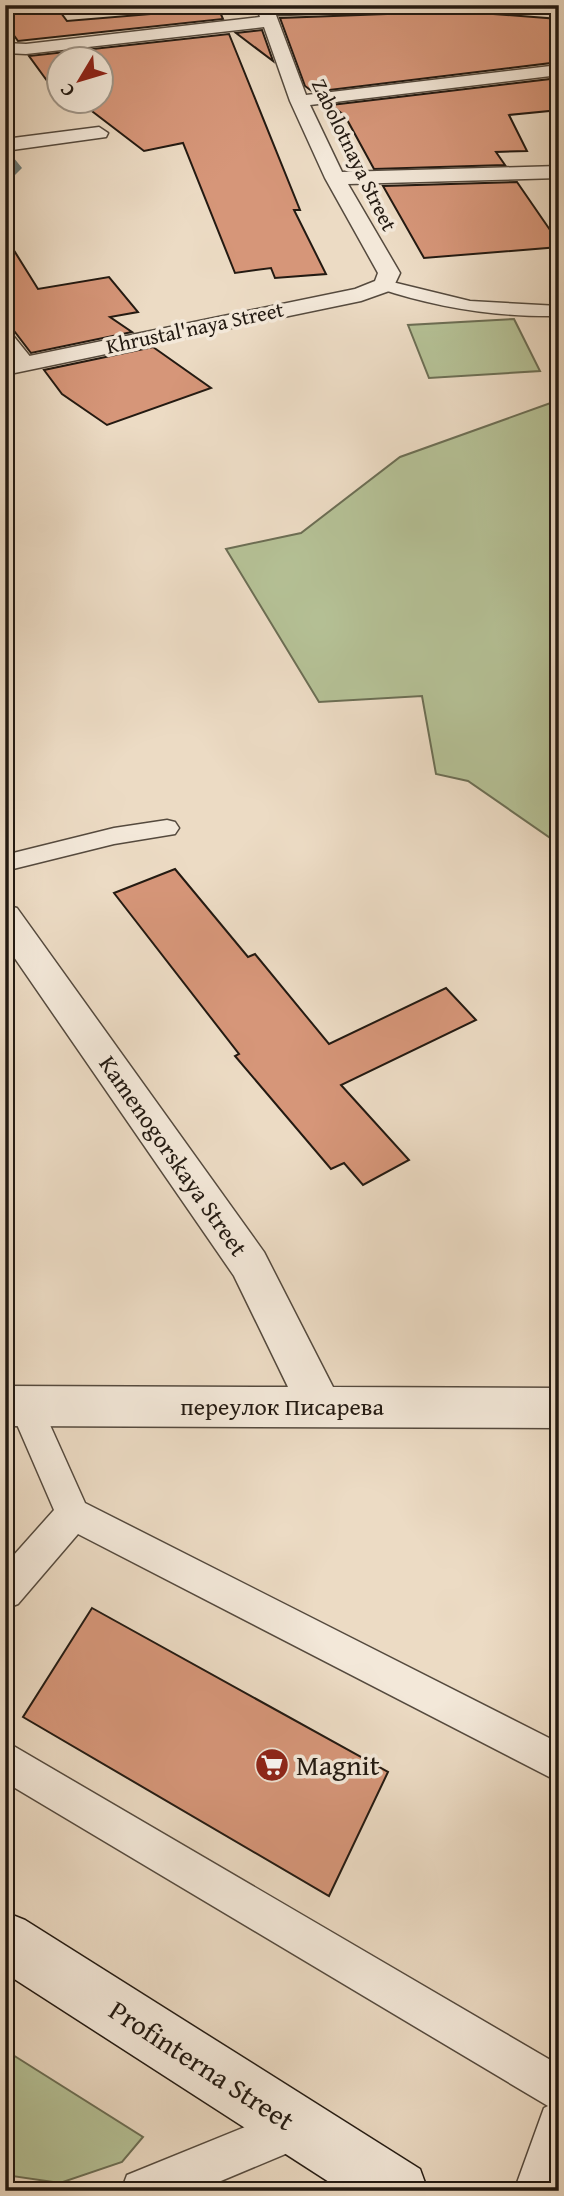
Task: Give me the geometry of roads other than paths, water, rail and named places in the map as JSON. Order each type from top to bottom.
[{"type":"street","points":[[5,48],[26,49],[268,12],[420,5]]},
{"type":"street","points":[[533,5],[559,7]]},
{"type":"street","name":"Zabolotnaya Street","points":[[268,12],[299,101],[335,178],[389,273],[384,285]]},
{"type":"street","points":[[299,101],[559,70]]},
{"type":"street","points":[[5,145],[99,133]]},
{"type":"street","points":[[335,178],[559,172]]},
{"type":"street","name":"Khrustal'naya Street","points":[[16,366],[361,294],[384,285]]},
{"type":"street","name":"Kamenogorskaya Street","points":[[5,917],[249,1264],[320,1407]]},
{"type":"street","name":"переулок Писарева","points":[[15,1406],[559,1408]]},
{"type":"street","name":"Profinterna Street","points":[[5,1940],[299,2127],[380,2186]]},
{"type":"lane","points":[[384,285],[420,298],[479,309],[559,311]]},
{"type":"lane","points":[[5,337],[16,366]]},
{"type":"lane","points":[[5,863],[114,836],[167,828]]},
{"type":"lane","points":[[15,1406],[74,1514],[559,1763]]},
{"type":"lane","points":[[5,1592],[74,1514]]},
{"type":"lane","points":[[5,1760],[559,2089]]},
{"type":"lane","points":[[536,2191],[559,2123]]},
{"type":"lane","points":[[143,2191],[299,2127]]},
{"type":"waterway","points":[[5,73],[13,51]]},
{"type":"waterway","points":[[5,149],[18,168],[5,183]]},
{"type":"place","name":"Magnit","points":[[272,1765]]}]
